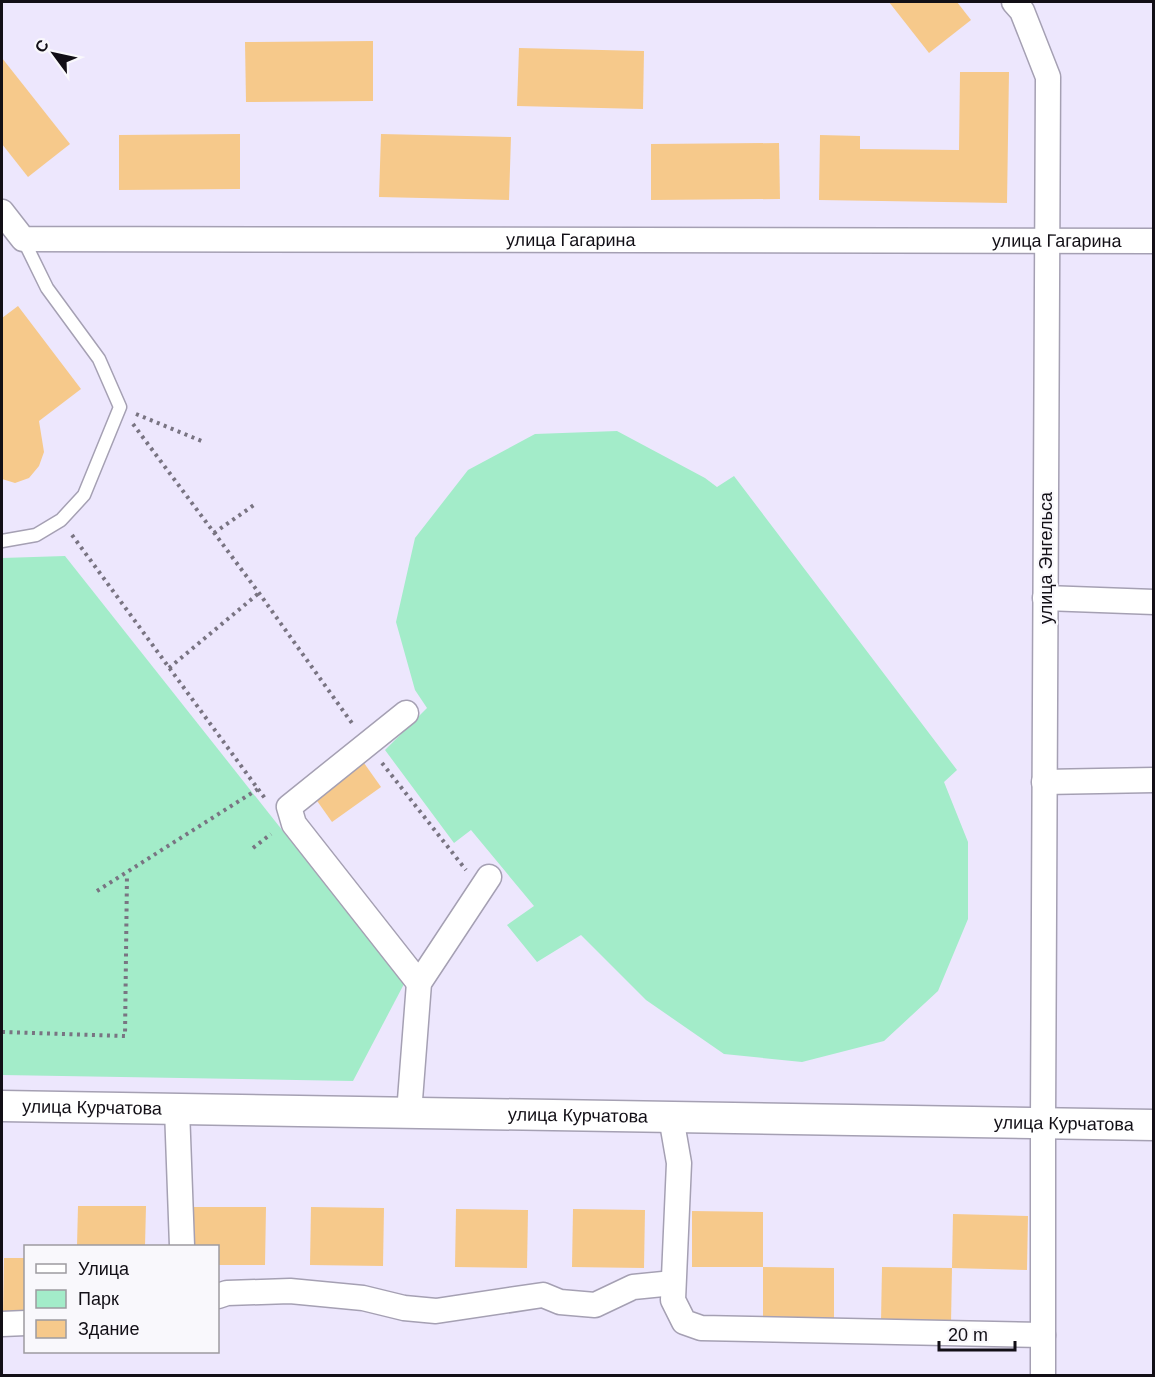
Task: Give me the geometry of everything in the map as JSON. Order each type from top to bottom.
[{"type":"street","name":"улица Энгельса","points":[[1023,5],[1048,77],[1042,1122],[1043,1376]]},
{"type":"street","points":[[2,212],[23,239]]},
{"type":"street","name":"улица Гагарина","points":[[23,239],[1154,242]]},
{"type":"street","points":[[1046,598],[1154,602]]},
{"type":"street","points":[[405,713],[289,807],[294,824],[419,983]]},
{"type":"street","points":[[1044,783],[1154,780]]},
{"type":"street","points":[[409,1113],[419,983],[485,883]]},
{"type":"street","name":"улица Курчатова","points":[[2,1106],[1154,1125]]},
{"type":"street","points":[[177,1109],[182,1245]]},
{"type":"street","points":[[671,1117],[679,1163],[673,1300],[684,1322],[701,1328],[1043,1335]]},
{"type":"street","points":[[219,1296],[227,1293],[290,1291],[363,1298],[404,1308],[436,1311],[543,1295],[560,1302],[595,1305],[633,1287],[673,1283]]},
{"type":"street","points":[[2,1324],[24,1323]]},
{"type":"lane","points":[[2,541],[36,536],[61,520],[84,495],[120,407],[99,359],[47,288],[23,239]]},
{"type":"path","points":[[120,407],[204,442]]},
{"type":"path","points":[[120,407],[259,593],[367,744],[485,883]]},
{"type":"path","points":[[214,533],[254,505]]},
{"type":"path","points":[[61,520],[258,789],[97,891]]},
{"type":"path","points":[[169,668],[259,593]]},
{"type":"path","points":[[2,1032],[125,1036],[126,873]]},
{"type":"green space","points":[[617,431],[705,478],[717,487],[734,476],[957,770],[944,782],[968,842],[968,919],[938,991],[884,1041],[802,1062],[724,1054],[646,1000],[581,935],[537,962],[507,925],[534,906],[471,830],[454,843],[385,750],[427,708],[415,690],[396,622],[415,538],[468,470],[535,434]]},
{"type":"green space","points":[[65,556],[404,984],[353,1081],[2,1075],[2,558]]},
{"type":"building","points":[[889,2],[957,2],[971,20],[929,53]]},
{"type":"building","points":[[373,41],[373,101],[246,102],[245,42]]},
{"type":"building","points":[[519,48],[644,51],[643,109],[517,106]]},
{"type":"building","points":[[2,58],[70,144],[28,177],[2,144]]},
{"type":"building","points":[[960,72],[1009,72],[1007,203],[819,200],[820,135],[860,136],[860,149],[959,150]]},
{"type":"building","points":[[240,134],[240,189],[119,190],[119,135]]},
{"type":"building","points":[[381,134],[511,137],[509,200],[379,197]]},
{"type":"building","points":[[779,143],[780,199],[651,200],[651,144]]},
{"type":"building","points":[[18,306],[81,389],[39,421],[44,452],[39,466],[29,478],[15,483],[2,479],[2,318]]},
{"type":"building","points":[[364,763],[381,787],[332,822],[315,798]]},
{"type":"building","points":[[78,1206],[146,1206],[145,1245],[77,1245]]},
{"type":"building","points":[[193,1207],[266,1207],[265,1265],[219,1265],[219,1245],[193,1245]]},
{"type":"building","points":[[311,1207],[384,1208],[383,1266],[310,1265]]},
{"type":"building","points":[[456,1209],[528,1210],[527,1268],[455,1267]]},
{"type":"building","points":[[573,1209],[645,1210],[644,1268],[572,1267]]},
{"type":"building","points":[[692,1211],[763,1212],[763,1267],[692,1267]]},
{"type":"building","points":[[953,1214],[1028,1216],[1027,1270],[952,1268]]},
{"type":"building","points":[[4,1258],[24,1258],[24,1314],[3,1314]]},
{"type":"building","points":[[763,1267],[834,1268],[834,1327],[763,1327]]},
{"type":"building","points":[[882,1267],[952,1268],[951,1324],[881,1322]]}]
